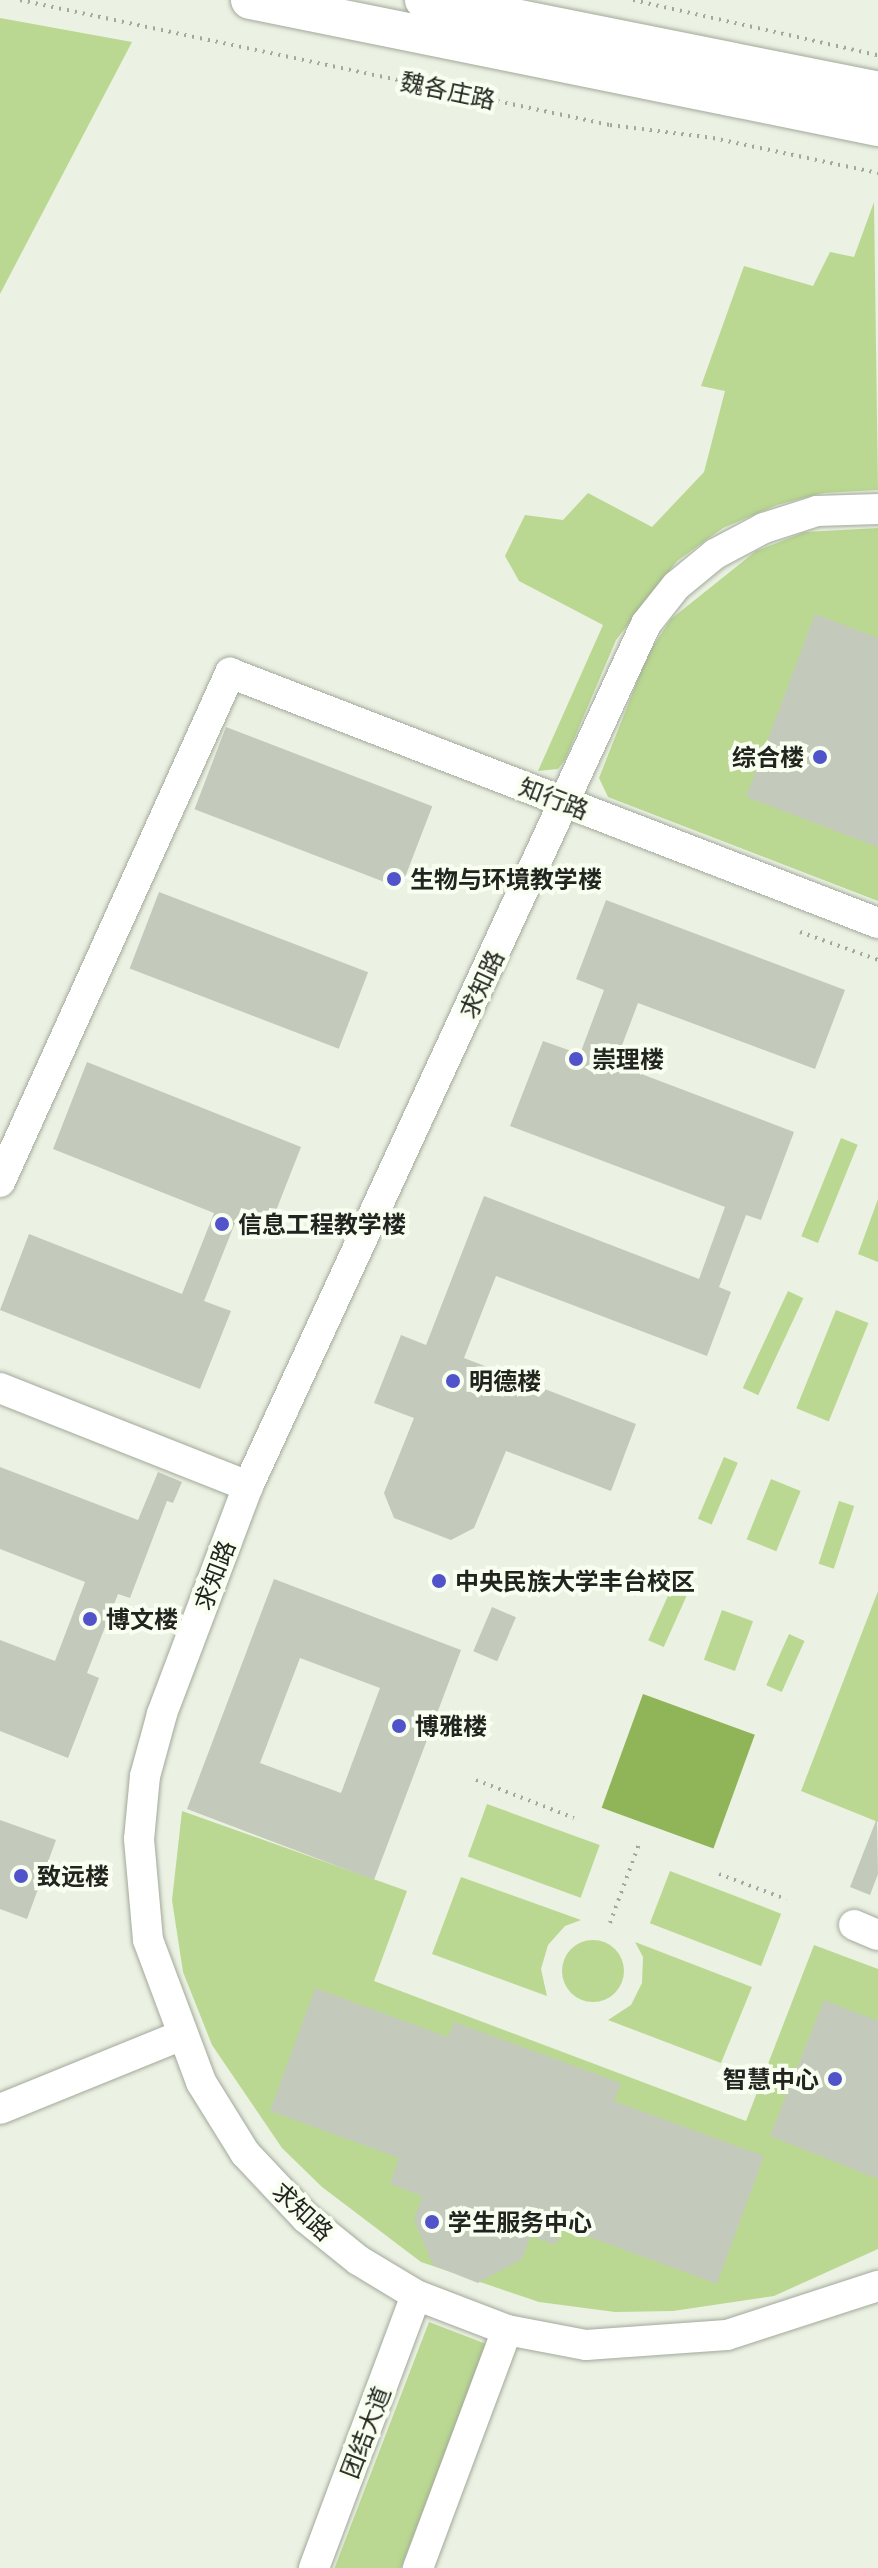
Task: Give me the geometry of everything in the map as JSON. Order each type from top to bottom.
[{"type":"main road","name":"魏各庄路","points":[[250,0],[878,127]]},
{"type":"main road","points":[[424,0],[878,91]]},
{"type":"street","name":"求知路","points":[[878,509],[817,511],[764,528],[715,554],[676,586],[621,672],[568,804],[248,1486],[145,1776],[141,1904],[180,2036],[245,2153],[306,2218],[416,2295],[507,2330],[586,2345],[696,2339],[786,2318],[878,2286]]},
{"type":"street","name":"知行路","points":[[0,1182],[230,673],[878,923]]},
{"type":"street","points":[[0,1388],[248,1486]]},
{"type":"street","points":[[0,2109],[180,2036]]},
{"type":"street","name":"团结大道","points":[[314,2568],[416,2295]]},
{"type":"street","points":[[418,2568],[507,2330]]},
{"type":"path","name":"魏各庄路","points":[[20,0],[610,125],[713,138],[878,173]]},
{"type":"path","points":[[633,0],[878,55]]},
{"type":"path","points":[[800,932],[878,960]]},
{"type":"path","points":[[476,1780],[574,1818]]},
{"type":"path","points":[[610,1923],[639,1844]]},
{"type":"path","points":[[719,1874],[786,1899]]},
{"type":"shaded area","points":[[0,18],[132,42],[0,294]]},
{"type":"shaded area","points":[[874,202],[878,490],[823,493],[777,505],[723,528],[677,561],[616,640],[565,760],[558,769],[538,771],[603,625],[519,581],[505,556],[525,515],[563,520],[588,493],[652,527],[704,472],[725,391],[701,386],[744,266],[813,286],[830,252],[854,257]]},
{"type":"shaded area","points":[[878,528],[878,901],[608,797],[599,778],[648,654],[671,619],[756,551],[805,532]]},
{"type":"shaded area","points":[[841,1138],[858,1145],[818,1243],[801,1236]]},
{"type":"shaded area","points":[[878,1199],[878,1262],[858,1254]]},
{"type":"shaded area","points":[[788,1291],[803,1298],[758,1395],[743,1388]]},
{"type":"shaded area","points":[[836,1310],[868,1323],[829,1421],[796,1408]]},
{"type":"shaded area","points":[[724,1457],[738,1463],[712,1525],[698,1519]]},
{"type":"shaded area","points":[[771,1479],[801,1491],[776,1551],[747,1539]]},
{"type":"shaded area","points":[[839,1501],[854,1506],[834,1569],[819,1564]]},
{"type":"shaded area","points":[[671,1589],[687,1596],[664,1647],[648,1640]]},
{"type":"shaded area","points":[[878,1591],[878,1822],[801,1791]]},
{"type":"shaded area","points":[[722,1610],[753,1621],[735,1671],[704,1660]]},
{"type":"shaded area","points":[[789,1634],[805,1641],[782,1692],[766,1685]]},
{"type":"shaded area","points":[[643,1694],[755,1735],[713,1848],[602,1808]]},
{"type":"shaded area","points":[[487,1804],[600,1845],[581,1898],[468,1857]]},
{"type":"shaded area","points":[[182,1811],[407,1891],[374,1981],[746,2121],[814,1945],[878,1969],[878,2249],[774,2296],[673,2311],[615,2312],[539,2302],[421,2262],[322,2187],[282,2148],[212,2045],[183,1972],[172,1900]]},
{"type":"shaded area","points":[[670,1871],[781,1914],[761,1966],[650,1923]]},
{"type":"shaded area","points":[[461,1877],[581,1920],[565,1926],[548,1945],[541,1969],[547,1996],[432,1954]]},
{"type":"shaded area","points":[[593,1940],[615,1949],[624,1971],[615,1993],[593,2002],[571,1993],[562,1971],[571,1949]]},
{"type":"shaded area","points":[[635,1942],[752,1987],[721,2063],[608,2020],[631,2005],[642,1983],[643,1957]]},
{"type":"shaded area","points":[[429,2322],[487,2344],[401,2568],[335,2568]]},
{"type":"building","name":"综合楼","points":[[815,614],[878,638],[878,847],[746,797]]},
{"type":"building","points":[[226,727],[432,806],[401,888],[194,809]]},
{"type":"building","points":[[159,892],[368,972],[339,1049],[130,969]]},
{"type":"building","points":[[606,900],[845,990],[815,1069],[638,1003],[615,1064],[794,1132],[761,1220],[746,1215],[719,1287],[731,1292],[707,1356],[496,1276],[464,1358],[636,1424],[611,1491],[506,1451],[474,1528],[451,1540],[394,1518],[384,1493],[414,1418],[374,1403],[401,1335],[426,1345],[484,1196],[699,1279],[725,1207],[510,1126],[543,1041],[580,1054],[604,990],[576,979]]},
{"type":"building","name":"信息工程教学楼","points":[[87,1062],[301,1147],[268,1231],[237,1218],[204,1301],[231,1311],[200,1389],[0,1310],[29,1234],[182,1294],[214,1213],[53,1149]]},
{"type":"building","name":"博文楼","points":[[0,1467],[138,1520],[158,1472],[182,1482],[173,1503],[167,1501],[130,1598],[118,1594],[87,1673],[99,1678],[68,1758],[0,1731],[0,1640],[55,1661],[85,1582],[0,1549]]},
{"type":"building","name":"博雅楼","points":[[274,1579],[461,1650],[374,1880],[187,1809]],"holes":[[[300,1658],[380,1688],[341,1793],[260,1763]]]},
{"type":"building","points":[[492,1607],[516,1617],[497,1661],[473,1651]]},
{"type":"building","points":[[877,1818],[878,1874],[870,1895],[850,1887]]},
{"type":"building","name":"致远楼","points":[[0,1820],[56,1840],[27,1919],[0,1909]]},
{"type":"building","points":[[315,1988],[448,2037],[454,2022],[621,2083],[614,2101],[764,2156],[717,2284],[562,2227],[556,2245],[531,2236],[522,2259],[478,2283],[433,2265],[414,2220],[422,2196],[390,2184],[399,2158],[270,2111]]},
{"type":"building","name":"智慧中心","points":[[824,2000],[878,2021],[878,2179],[770,2136]]},
{"type":"place","name":"综合楼","points":[[820,757]]},
{"type":"place","name":"生物与环境教学楼","points":[[394,879]]},
{"type":"place","name":"崇理楼","points":[[576,1059]]},
{"type":"place","name":"信息工程教学楼","points":[[222,1224]]},
{"type":"place","name":"明德楼","points":[[453,1381]]},
{"type":"place","name":"中央民族大学丰台校区","points":[[439,1581]]},
{"type":"place","name":"博文楼","points":[[90,1619]]},
{"type":"place","name":"博雅楼","points":[[399,1726]]},
{"type":"place","name":"致远楼","points":[[21,1876]]},
{"type":"place","name":"智慧中心","points":[[835,2079]]},
{"type":"place","name":"学生服务中心","points":[[432,2222]]}]
